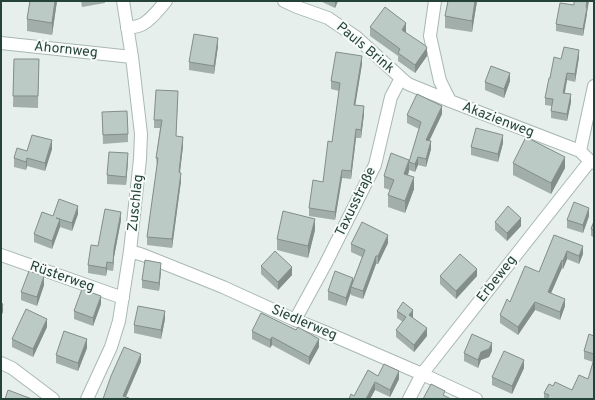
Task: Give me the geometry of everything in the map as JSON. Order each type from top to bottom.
[{"type":"street","name":"Zuschlag","points":[[87,399],[116,335],[130,251],[140,166],[140,134],[132,57],[123,1]]},
{"type":"street","points":[[127,28],[143,24],[166,1]]},
{"type":"street","name":"Pauls Brink","points":[[284,1],[296,7],[328,18],[356,37],[400,78]]},
{"type":"street","points":[[435,1],[430,36],[440,81],[450,101]]},
{"type":"street","name":"Ahornweg","points":[[1,43],[132,57]]},
{"type":"street","name":"Akazienweg","points":[[400,78],[408,84],[580,151],[592,162]]},
{"type":"street","name":"Taxusstraße","points":[[295,320],[325,265],[375,165],[391,97],[400,78]]},
{"type":"street","points":[[580,151],[594,86]]},
{"type":"street","name":"Erbeweg","points":[[409,399],[422,374],[592,162]]},
{"type":"street","name":"Siedlerweg","points":[[130,251],[223,287],[476,399]]},
{"type":"street","name":"Rüsterweg","points":[[1,255],[123,298]]},
{"type":"street","points":[[1,363],[12,368],[53,399]]},
{"type":"building","points":[[30,1],[55,1],[52,23],[27,19]]},
{"type":"building","points":[[448,1],[475,1],[472,21],[445,16]]},
{"type":"building","points":[[574,1],[587,1],[583,29],[556,24],[560,3],[574,5]]},
{"type":"building","points":[[385,7],[406,23],[402,30],[426,46],[427,48],[415,65],[398,53],[400,49],[370,27]]},
{"type":"building","points":[[194,34],[218,38],[214,66],[189,62]]},
{"type":"building","points":[[564,47],[579,50],[575,74],[567,73],[563,93],[571,94],[567,114],[551,111],[553,99],[545,98],[554,57],[561,59]]},
{"type":"building","points":[[336,52],[362,56],[354,105],[364,106],[361,130],[356,129],[351,171],[342,170],[335,212],[309,208],[313,180],[323,182],[328,141],[332,142],[340,83],[331,81]]},
{"type":"building","points":[[14,59],[39,59],[38,96],[13,96]]},
{"type":"building","points":[[491,66],[510,73],[504,89],[485,82]]},
{"type":"building","points":[[156,90],[178,91],[176,136],[183,137],[179,172],[181,173],[172,239],[147,237],[162,120],[154,120]]},
{"type":"building","points":[[417,94],[442,106],[426,140],[431,141],[426,159],[418,157],[415,164],[409,162],[421,122],[407,115]]},
{"type":"building","points":[[127,111],[128,134],[103,135],[102,112]]},
{"type":"building","points":[[476,128],[503,135],[498,154],[471,147]]},
{"type":"building","points":[[32,135],[52,140],[45,163],[27,158],[26,162],[14,158],[17,148],[27,151]]},
{"type":"building","points":[[526,137],[565,157],[551,183],[513,163]]},
{"type":"building","points":[[109,152],[128,153],[126,177],[107,175]]},
{"type":"building","points":[[391,153],[409,160],[404,174],[414,177],[405,201],[388,195],[394,180],[384,176]]},
{"type":"building","points":[[59,199],[78,206],[72,223],[60,219],[52,241],[34,234],[42,212],[53,216]]},
{"type":"building","points":[[574,202],[589,208],[583,225],[567,220]]},
{"type":"building","points":[[508,206],[521,218],[507,233],[495,222]]},
{"type":"building","points":[[105,209],[121,212],[113,263],[107,262],[106,268],[88,265],[91,245],[98,246]]},
{"type":"building","points":[[283,211],[315,219],[308,246],[277,239]]},
{"type":"building","points":[[594,221],[594,230],[591,229]]},
{"type":"building","points":[[362,222],[388,235],[378,256],[376,256],[363,291],[351,287],[365,250],[351,244]]},
{"type":"building","points":[[554,235],[583,246],[579,256],[567,251],[548,292],[565,299],[560,312],[535,302],[518,327],[500,315],[507,299],[510,302],[525,266],[539,272]]},
{"type":"building","points":[[275,251],[292,267],[278,282],[261,266]]},
{"type":"building","points":[[460,254],[477,269],[456,291],[440,276]]},
{"type":"building","points":[[145,260],[161,263],[159,283],[142,280]]},
{"type":"building","points":[[29,271],[44,276],[37,297],[21,292]]},
{"type":"building","points":[[335,271],[353,278],[346,298],[328,291]]},
{"type":"building","points":[[82,289],[101,296],[93,318],[74,311]]},
{"type":"building","points":[[403,302],[413,310],[409,315],[427,328],[414,345],[396,330],[406,317],[397,311]]},
{"type":"building","points":[[138,306],[165,311],[161,330],[134,325]]},
{"type":"building","points":[[26,309],[47,319],[33,349],[12,339]]},
{"type":"building","points":[[261,313],[296,330],[298,327],[319,339],[309,357],[272,337],[270,340],[252,331]]},
{"type":"building","points":[[64,331],[87,339],[78,363],[56,355]]},
{"type":"building","points":[[472,334],[492,343],[489,349],[481,352],[478,360],[464,353]]},
{"type":"building","points":[[589,334],[594,336],[594,354],[584,351]]},
{"type":"building","points":[[124,347],[141,354],[123,396],[129,399],[103,399],[111,376]]},
{"type":"building","points":[[504,351],[524,360],[512,386],[492,377]]},
{"type":"building","points":[[594,359],[594,399],[547,399],[549,395],[544,393],[549,384],[553,386],[555,382],[572,390],[579,375],[588,379]]},
{"type":"building","points":[[384,364],[399,371],[390,390],[375,382],[366,399],[349,399],[351,394],[354,396],[368,370],[378,376]]},
{"type":"building","points":[[431,384],[445,391],[443,395],[451,399],[423,399]]},
{"type":"building","points":[[8,390],[32,399],[5,399]]}]
